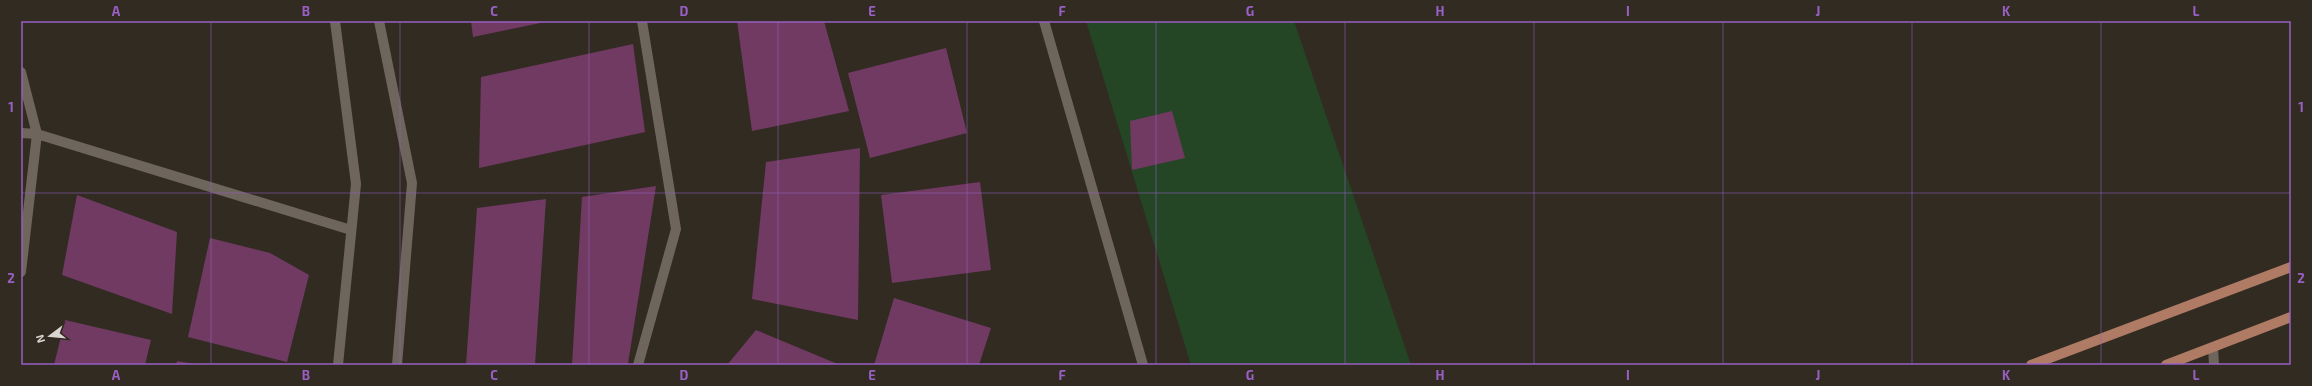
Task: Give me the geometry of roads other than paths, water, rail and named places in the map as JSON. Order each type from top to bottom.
[{"type":"main road","points":[[2031,365],[2291,268]]},
{"type":"main road","points":[[2166,365],[2291,317]]},
{"type":"street","points":[[335,21],[356,184],[338,365]]},
{"type":"street","points":[[379,21],[412,182],[397,365]]},
{"type":"street","points":[[638,365],[676,229],[642,21]]},
{"type":"street","points":[[1044,21],[1143,365]]},
{"type":"street","points":[[21,72],[37,134],[21,272]]},
{"type":"street","points":[[21,133],[37,134],[351,230]]},
{"type":"street","points":[[2213,347],[2214,365]]}]
